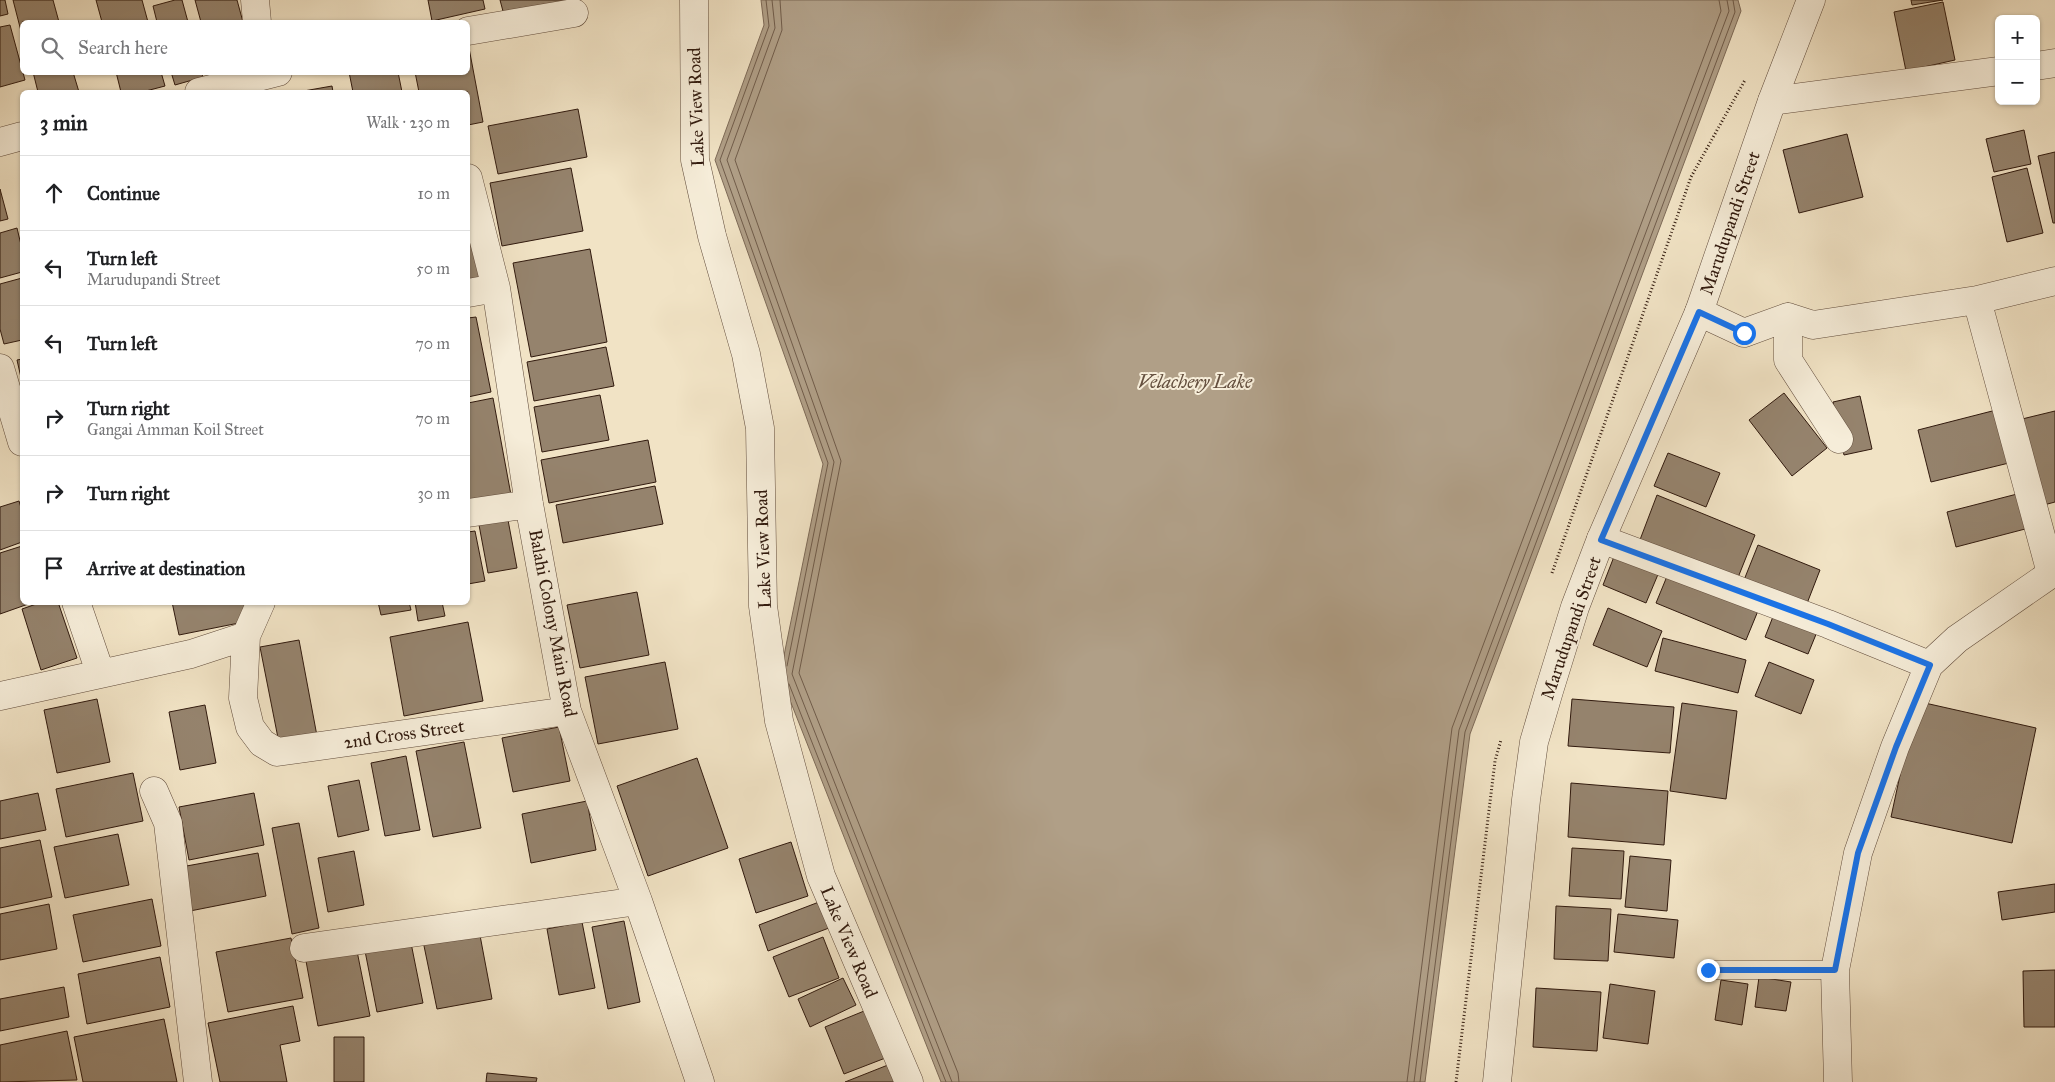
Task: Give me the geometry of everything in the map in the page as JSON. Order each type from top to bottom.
[{"type":"street","points":[[255,0],[257,20]]},
{"type":"street","name":"Lake View Road","points":[[694,0],[695,160],[712,236],[746,354],[760,428],[763,606],[779,721],[821,876],[909,1082]]},
{"type":"street","name":"Marudupandi Street","points":[[1497,1082],[1534,742],[1575,607],[1601,540],[1699,312],[1772,101],[1811,0]]},
{"type":"street","points":[[470,31],[574,13]]},
{"type":"street","points":[[2040,65],[2055,63]]},
{"type":"street","points":[[1772,101],[1995,72]]},
{"type":"street","points":[[207,90],[263,75]]},
{"type":"street","points":[[0,142],[20,137]]},
{"type":"street","name":"Balahi Colony Main Road","points":[[470,186],[496,288],[529,504],[567,710],[638,901],[700,1082]]},
{"type":"street","points":[[1699,312],[1744,333],[1788,317],[1813,325],[1977,300],[2055,281]]},
{"type":"street","points":[[470,292],[496,288]]},
{"type":"street","points":[[1838,1082],[1835,970],[1858,853],[1896,747],[1930,665],[1958,639],[2053,572],[1977,300]]},
{"type":"street","points":[[1788,317],[1788,360],[1839,439]]},
{"type":"street","points":[[0,368],[20,435]]},
{"type":"street","points":[[470,513],[529,504]]},
{"type":"street","points":[[1601,540],[1828,624],[1930,665]]},
{"type":"street","points":[[77,605],[100,672]]},
{"type":"street","points":[[0,696],[100,672],[191,654],[246,636],[260,605]]},
{"type":"street","name":"2nd Cross Street","points":[[246,636],[244,698],[250,728],[262,743],[277,752],[567,710]]},
{"type":"street","points":[[154,791],[168,823],[198,1082]]},
{"type":"street","points":[[304,948],[638,901]]},
{"type":"lane","points":[[1708,970],[1835,970]]},
{"type":"water","name":"Velachery Lake","points":[[761,0],[1738,0],[1741,11],[1470,734],[1425,1082],[941,1082],[780,675],[823,464],[715,160],[764,25]]},
{"type":"building","points":[[0,0],[5,0],[8,14],[0,16]]},
{"type":"building","points":[[13,0],[53,0],[58,20],[20,20],[20,27]]},
{"type":"building","points":[[96,0],[142,0],[147,20],[101,20]]},
{"type":"building","points":[[182,0],[187,20],[156,20],[153,6]]},
{"type":"building","points":[[195,0],[237,0],[242,20],[200,20]]},
{"type":"building","points":[[428,0],[483,0],[485,9],[432,20]]},
{"type":"building","points":[[500,0],[575,0],[504,15]]},
{"type":"building","points":[[1911,0],[1943,0],[1912,5]]},
{"type":"building","points":[[1943,2],[1955,60],[1906,71],[1894,12]]},
{"type":"building","points":[[10,25],[20,62],[20,75],[24,75],[25,80],[0,87],[0,27]]},
{"type":"building","points":[[470,53],[483,122],[470,125],[470,90],[419,90],[416,75],[470,75]]},
{"type":"building","points":[[34,75],[74,75],[78,90],[38,90]]},
{"type":"building","points":[[117,75],[162,75],[165,86],[150,90],[120,90]]},
{"type":"building","points":[[172,75],[202,75],[203,77],[175,85]]},
{"type":"building","points":[[350,75],[399,75],[402,90],[353,90]]},
{"type":"building","points":[[332,86],[333,90],[309,90]]},
{"type":"building","points":[[578,109],[587,157],[498,174],[488,126]]},
{"type":"building","points":[[2024,130],[2031,164],[1994,172],[1986,139]]},
{"type":"building","points":[[1847,134],[1863,197],[1799,213],[1783,150]]},
{"type":"building","points":[[2055,152],[2055,223],[2053,223],[2038,156]]},
{"type":"building","points":[[571,168],[583,231],[502,246],[490,183]]},
{"type":"building","points":[[2027,168],[2043,233],[2007,242],[1992,177]]},
{"type":"building","points":[[0,189],[8,219],[0,221]]},
{"type":"building","points":[[17,228],[20,241],[20,273],[0,278],[0,233]]},
{"type":"building","points":[[470,235],[480,278],[470,280]]},
{"type":"building","points":[[590,249],[607,342],[531,357],[513,263]]},
{"type":"building","points":[[20,279],[20,340],[4,344],[0,329],[0,284]]},
{"type":"building","points":[[476,317],[491,392],[470,397],[470,318]]},
{"type":"building","points":[[606,347],[614,386],[534,401],[527,362]]},
{"type":"building","points":[[20,359],[20,373],[17,360]]},
{"type":"building","points":[[1784,393],[1827,448],[1792,476],[1749,420]]},
{"type":"building","points":[[600,395],[609,440],[542,452],[534,407]]},
{"type":"building","points":[[1860,396],[1872,449],[1844,455],[1833,402]]},
{"type":"building","points":[[493,398],[511,495],[470,503],[470,403]]},
{"type":"building","points":[[2000,409],[2013,462],[1931,482],[1918,430]]},
{"type":"building","points":[[2055,411],[2055,502],[2040,506],[2018,420]]},
{"type":"building","points":[[648,440],[656,482],[549,503],[541,460]]},
{"type":"building","points":[[1668,453],[1720,473],[1706,507],[1654,486]]},
{"type":"building","points":[[655,486],[663,524],[563,543],[556,505]]},
{"type":"building","points":[[2021,493],[2029,528],[1956,547],[1947,512]]},
{"type":"building","points":[[1657,495],[1755,535],[1735,585],[1638,545]]},
{"type":"building","points":[[19,501],[20,504],[20,543],[0,550],[0,507]]},
{"type":"building","points":[[508,520],[517,568],[488,573],[479,525]]},
{"type":"building","points":[[475,531],[485,581],[470,584],[470,532]]},
{"type":"building","points":[[1758,545],[1820,570],[1806,606],[1744,580]]},
{"type":"building","points":[[20,547],[20,605],[26,605],[0,614],[0,553]]},
{"type":"building","points":[[1615,554],[1659,572],[1646,603],[1603,585]]},
{"type":"building","points":[[1670,569],[1760,606],[1746,640],[1656,603]]},
{"type":"building","points":[[637,592],[649,655],[580,668],[567,605]]},
{"type":"building","points":[[33,605],[59,605],[77,658],[41,670],[22,609]]},
{"type":"building","points":[[173,605],[245,605],[244,622],[179,635]]},
{"type":"building","points":[[379,605],[410,605],[411,610],[381,615]]},
{"type":"building","points":[[415,605],[443,605],[445,616],[418,621]]},
{"type":"building","points":[[1608,608],[1662,631],[1647,667],[1593,645]]},
{"type":"building","points":[[1776,609],[1819,627],[1808,654],[1765,637]]},
{"type":"building","points":[[468,622],[483,701],[404,716],[390,637]]},
{"type":"building","points":[[1663,638],[1746,660],[1738,693],[1655,671]]},
{"type":"building","points":[[299,640],[317,736],[279,743],[260,647]]},
{"type":"building","points":[[665,662],[678,729],[598,744],[585,677]]},
{"type":"building","points":[[1769,662],[1814,680],[1801,714],[1755,696]]},
{"type":"building","points":[[97,699],[110,762],[57,773],[44,710]]},
{"type":"building","points":[[1572,699],[1674,707],[1670,753],[1568,746]]},
{"type":"building","points":[[1916,701],[2036,728],[2012,843],[1891,817]]},
{"type":"building","points":[[1682,703],[1737,711],[1726,799],[1670,791]]},
{"type":"building","points":[[205,705],[216,763],[180,770],[169,712]]},
{"type":"building","points":[[559,727],[570,781],[513,792],[502,738]]},
{"type":"building","points":[[464,742],[481,828],[433,837],[416,751]]},
{"type":"building","points":[[406,756],[420,830],[385,836],[371,763]]},
{"type":"building","points":[[697,758],[728,848],[648,876],[617,786]]},
{"type":"building","points":[[133,773],[143,821],[66,837],[56,789]]},
{"type":"building","points":[[359,780],[369,830],[338,837],[328,786]]},
{"type":"building","points":[[1571,783],[1668,791],[1664,845],[1568,837]]},
{"type":"building","points":[[38,793],[46,830],[0,839],[0,801]]},
{"type":"building","points":[[254,793],[264,845],[189,860],[179,807]]},
{"type":"building","points":[[587,801],[596,850],[531,863],[522,814]]},
{"type":"building","points":[[299,823],[319,928],[292,934],[272,828]]},
{"type":"building","points":[[118,834],[129,885],[65,898],[54,847]]},
{"type":"building","points":[[40,840],[52,897],[0,908],[0,848]]},
{"type":"building","points":[[791,842],[808,896],[756,913],[739,859]]},
{"type":"building","points":[[1572,848],[1624,851],[1621,899],[1569,896]]},
{"type":"building","points":[[354,851],[364,905],[328,912],[318,858]]},
{"type":"building","points":[[258,853],[266,896],[190,911],[181,867]]},
{"type":"building","points":[[1630,856],[1671,860],[1667,911],[1625,907]]},
{"type":"building","points":[[2055,884],[2055,912],[2002,920],[1998,892]]},
{"type":"building","points":[[152,899],[161,946],[83,962],[73,915]]},
{"type":"building","points":[[819,902],[829,928],[768,951],[759,925]]},
{"type":"building","points":[[49,904],[57,949],[0,960],[0,914]]},
{"type":"building","points":[[1556,906],[1611,909],[1608,961],[1554,959]]},
{"type":"building","points":[[1618,914],[1678,920],[1674,958],[1614,952]]},
{"type":"building","points":[[624,921],[640,1002],[608,1009],[592,927]]},
{"type":"building","points":[[582,922],[595,988],[559,995],[547,929]]},
{"type":"building","points":[[479,930],[492,999],[437,1009],[423,941]]},
{"type":"building","points":[[823,937],[839,978],[789,997],[773,957]]},
{"type":"building","points":[[291,938],[303,998],[228,1012],[216,952]]},
{"type":"building","points":[[411,943],[423,1003],[377,1012],[365,951]]},
{"type":"building","points":[[357,951],[370,1016],[318,1026],[306,961]]},
{"type":"building","points":[[160,957],[170,1007],[87,1024],[78,974]]},
{"type":"building","points":[[2055,970],[2055,1027],[2024,1027],[2023,971]]},
{"type":"building","points":[[1759,977],[1791,982],[1786,1011],[1755,1007]]},
{"type":"building","points":[[843,978],[856,1005],[810,1027],[798,999]]},
{"type":"building","points":[[1721,980],[1748,984],[1742,1025],[1715,1020]]},
{"type":"building","points":[[1610,984],[1655,991],[1648,1044],[1603,1038]]},
{"type":"building","points":[[64,987],[69,1017],[0,1031],[0,999]]},
{"type":"building","points":[[1536,988],[1601,992],[1597,1051],[1533,1047]]},
{"type":"building","points":[[293,1006],[300,1041],[280,1045],[287,1082],[220,1082],[208,1023]]},
{"type":"building","points":[[869,1009],[888,1057],[844,1074],[825,1027]]},
{"type":"building","points":[[164,1019],[177,1082],[83,1082],[74,1037]]},
{"type":"building","points":[[67,1031],[77,1080],[0,1082],[0,1045]]},
{"type":"building","points":[[334,1037],[364,1037],[364,1082],[334,1082]]},
{"type":"building","points":[[898,1061],[906,1082],[845,1082]]},
{"type":"building","points":[[487,1073],[537,1078],[536,1082],[486,1082]]},
{"type":"route","points":[[1708,970],[1835,970],[1858,853],[1896,747],[1930,665],[1828,624],[1601,540],[1699,312],[1744,333]]}]
